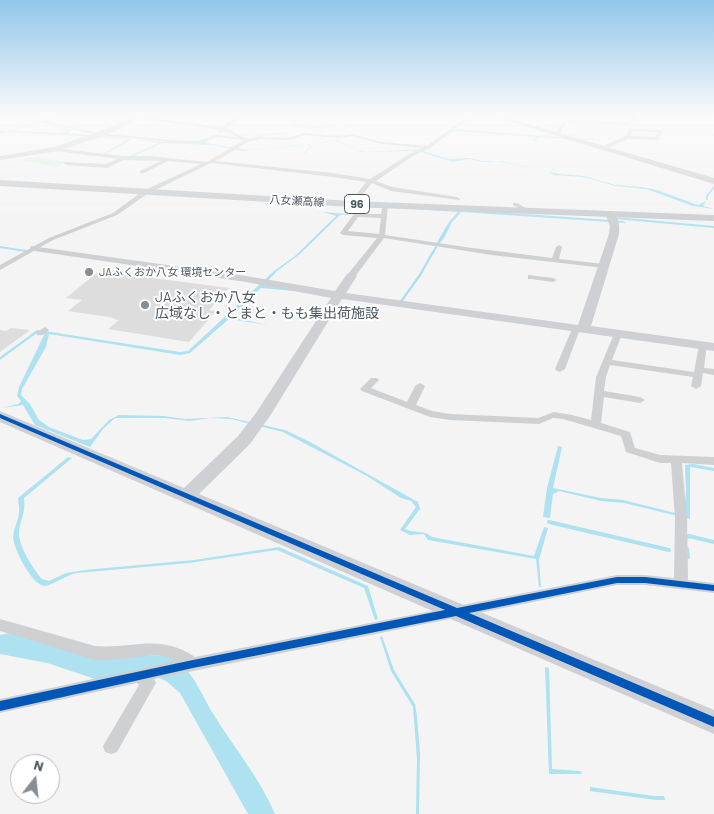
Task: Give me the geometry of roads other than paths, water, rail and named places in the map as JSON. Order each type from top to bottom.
[{"type":"main road","points":[[625,154],[714,180]]},
{"type":"main road","name":"八女瀬高線","points":[[0,183],[612,218],[714,218]]},
{"type":"street","points":[[0,158],[25,154]]},
{"type":"street","points":[[93,154],[123,158],[156,156],[167,159],[324,174],[370,182],[391,189],[455,202]]},
{"type":"street","points":[[0,268],[51,239],[115,214],[146,192],[222,154]]},
{"type":"street","points":[[352,204],[370,182],[395,168],[413,154]]},
{"type":"street","points":[[66,163],[107,166],[123,158]]},
{"type":"street","points":[[142,172],[167,159]]},
{"type":"street","points":[[186,496],[214,470],[256,424],[311,342],[351,276],[382,236],[385,205]]},
{"type":"street","points":[[384,216],[356,215],[343,233],[382,236],[439,246],[604,266]]},
{"type":"street","points":[[560,369],[580,329],[604,266],[614,234],[612,218]]},
{"type":"street","points":[[544,279],[559,247]]},
{"type":"street","points":[[35,248],[265,282],[338,296],[708,346],[698,372],[696,386]]},
{"type":"street","points":[[531,277],[553,280]]},
{"type":"street","points":[[596,424],[601,377],[618,334]]},
{"type":"street","points":[[606,362],[714,372]]},
{"type":"street","points":[[374,380],[365,389],[411,404],[430,414],[450,418],[539,421],[552,415],[596,424],[605,430],[626,434],[630,450],[676,461],[690,459],[714,461]]},
{"type":"street","points":[[411,404],[420,386]]},
{"type":"street","points":[[599,392],[640,400]]},
{"type":"street","points":[[0,416],[714,722]]},
{"type":"street","points":[[676,461],[682,583]]},
{"type":"street","points":[[0,706],[194,664],[617,580],[646,580],[714,588]]},
{"type":"street","points":[[0,625],[93,653],[116,655],[140,650],[165,648],[182,655],[194,664]]},
{"type":"street","points":[[111,746],[148,683],[144,676]]},
{"type":"water","points":[[138,154],[131,157],[151,157],[128,158],[102,155],[128,157]]},
{"type":"water","points":[[427,154],[449,159],[468,158],[482,161],[498,161],[484,162],[468,159],[453,162]]},
{"type":"water","points":[[498,161],[501,161],[559,174],[584,176],[615,185],[657,190],[698,205],[706,201],[703,206],[714,209],[693,206],[646,189],[616,186],[584,177],[554,175],[550,172]]},
{"type":"water","points":[[352,206],[381,207],[354,208],[352,214],[340,215],[300,254],[277,271],[264,285],[305,292],[261,288],[230,317],[268,325],[229,319],[190,353],[180,355],[49,334],[46,347],[22,389],[21,395],[30,404],[39,420],[49,427],[83,440],[91,439],[109,420],[119,415],[164,416],[185,419],[227,417],[285,430],[418,502],[420,509],[405,529],[425,533],[432,537],[534,556],[544,527],[548,528],[539,560],[541,587],[539,587],[536,559],[428,540],[424,534],[410,535],[400,530],[416,507],[411,501],[401,498],[367,476],[283,432],[231,419],[210,418],[190,421],[165,418],[115,418],[103,429],[90,447],[35,425],[23,405],[1,408],[18,404],[21,401],[17,396],[19,387],[45,333],[37,333],[0,360],[0,357],[37,330],[180,352],[188,351],[274,271],[295,256],[336,216],[323,212],[348,214]]},
{"type":"water","points":[[394,208],[469,210],[623,221],[626,223],[461,212],[452,222],[444,238],[439,244],[436,244],[449,222],[458,212]]},
{"type":"water","points":[[558,446],[562,447],[553,488],[601,498],[623,500],[675,513],[684,512],[686,492],[685,465],[693,464],[714,468],[714,471],[690,467],[690,519],[624,503],[601,501],[559,491],[553,494],[550,518],[543,517],[547,488]]},
{"type":"water","points":[[68,457],[72,458],[24,498],[19,538],[27,557],[42,579],[49,581],[66,573],[85,570],[194,560],[279,547],[368,586],[378,619],[375,620],[364,588],[277,550],[189,563],[77,573],[45,586],[40,584],[24,566],[14,542],[13,536],[19,511],[18,498]]},
{"type":"water","points":[[10,633],[143,656],[155,655],[173,659],[187,670],[197,684],[214,715],[269,801],[275,814],[248,814],[180,693],[166,681],[157,677],[95,679],[47,663],[0,654],[0,635]]},
{"type":"water","points":[[382,636],[394,670],[415,704],[420,753],[419,814],[416,814],[417,760],[413,707],[391,671],[380,637]]},
{"type":"water","points":[[545,667],[549,668],[552,769],[579,771],[582,772],[581,774],[549,774]]},
{"type":"water","points":[[590,787],[664,796],[665,800],[590,791]]},
{"type":"waterway","points":[[707,199],[707,196],[714,187]]},
{"type":"waterway","points":[[615,218],[714,227]]},
{"type":"waterway","points":[[0,247],[26,251]]},
{"type":"waterway","points":[[433,253],[436,247]]},
{"type":"waterway","points":[[400,303],[420,275],[433,252]]},
{"type":"waterway","points":[[549,522],[669,550]]},
{"type":"waterway","points":[[686,538],[689,536],[714,542]]},
{"type":"waterway","points":[[687,549],[688,557]]},
{"type":"place","name":"JAふくおか八女 環境センター","points":[[89,272]]},
{"type":"place","name":"JAふくおか八女 広域なし・とまと・もも集出荷施設","points":[[145,305]]}]
